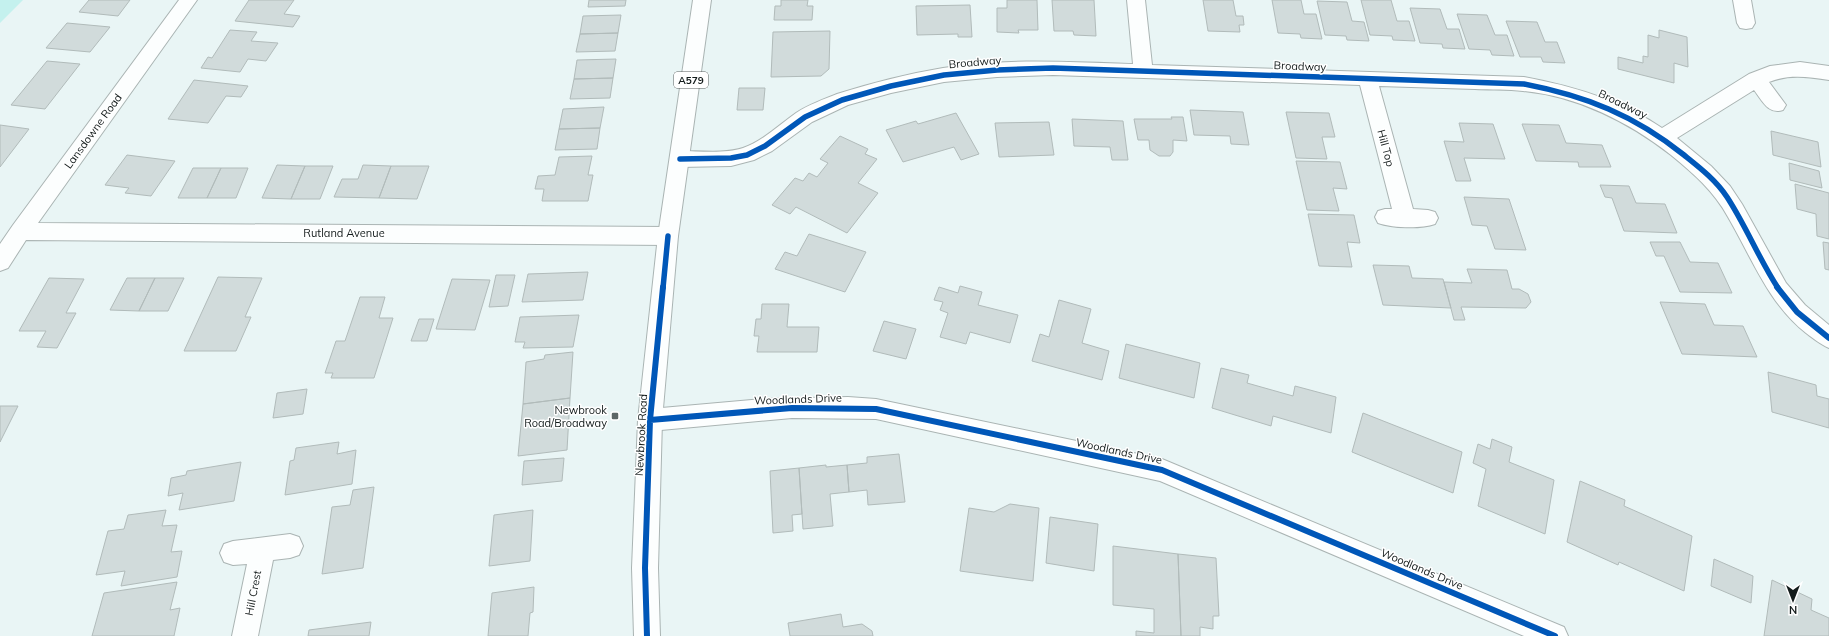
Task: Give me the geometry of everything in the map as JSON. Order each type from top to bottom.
[{"type":"main road","name":"Lansdowne Road","points":[[0,262],[20,231],[188,0]]},
{"type":"main road","name":"Newbrook Road","points":[[647,636],[645,568],[650,420],[668,236],[702,0]]},
{"type":"main road","points":[[1136,0],[1143,71]]},
{"type":"main road","points":[[1742,0],[1746,23]]},
{"type":"main road","name":"Broadway","points":[[680,159],[731,158],[747,155],[765,146],[805,117],[842,100],[891,86],[944,75],[997,70],[1053,68],[1524,84],[1554,89],[1591,100],[1622,113],[1664,137],[1704,171],[1726,195],[1744,225],[1771,277],[1788,302],[1812,325],[1829,338]]},
{"type":"main road","points":[[1664,137],[1756,79],[1777,71],[1800,69],[1829,73]]},
{"type":"main road","name":"Hill Top","points":[[1367,78],[1405,218]]},
{"type":"main road","points":[[1756,79],[1776,104]]},
{"type":"main road","points":[[1385,217],[1428,218]]},
{"type":"main road","name":"Rutland Avenue","points":[[20,231],[668,236]]},
{"type":"main road","name":"Woodlands Drive","points":[[650,420],[791,407],[839,406],[876,409],[1162,470],[1555,636]]},
{"type":"main road","points":[[233,553],[290,546]]},
{"type":"main road","name":"Hill Crest","points":[[245,636],[262,550]]},
{"type":"shaded area","points":[[0,0],[23,0],[0,23]]},
{"type":"building","points":[[89,0],[130,0],[118,16],[79,12]]},
{"type":"building","points":[[249,0],[294,0],[284,14],[300,16],[293,27],[235,21]]},
{"type":"building","points":[[589,0],[626,0],[625,6],[588,7]]},
{"type":"building","points":[[781,0],[808,0],[807,6],[813,6],[812,20],[774,20],[775,6],[781,6]]},
{"type":"building","points":[[1007,0],[1037,0],[1038,30],[1018,30],[1019,33],[997,32],[997,8],[1007,8]]},
{"type":"building","points":[[1052,0],[1094,0],[1096,36],[1074,35],[1073,31],[1054,31]]},
{"type":"building","points":[[1203,0],[1233,0],[1236,16],[1243,16],[1244,25],[1239,25],[1240,32],[1208,31]]},
{"type":"building","points":[[1272,0],[1301,0],[1304,14],[1316,14],[1322,39],[1301,38],[1300,34],[1278,33]]},
{"type":"building","points":[[1361,0],[1391,0],[1397,21],[1409,21],[1415,41],[1393,40],[1392,36],[1370,35]]},
{"type":"building","points":[[1317,1],[1347,2],[1352,21],[1364,22],[1369,41],[1347,40],[1346,36],[1325,35]]},
{"type":"building","points":[[970,5],[972,37],[958,37],[958,34],[917,35],[916,6]]},
{"type":"building","points":[[1410,8],[1440,9],[1447,29],[1459,29],[1465,49],[1443,48],[1442,44],[1420,43]]},
{"type":"building","points":[[1457,14],[1487,15],[1495,35],[1507,35],[1514,56],[1492,55],[1490,50],[1469,49]]},
{"type":"building","points":[[621,15],[618,33],[580,34],[583,16]]},
{"type":"building","points":[[1506,21],[1537,22],[1545,42],[1557,42],[1565,63],[1543,62],[1541,57],[1520,57]]},
{"type":"building","points":[[67,23],[110,27],[90,52],[46,48]]},
{"type":"building","points":[[230,30],[257,32],[251,41],[278,43],[266,61],[248,59],[240,72],[201,68],[208,57],[212,58]]},
{"type":"building","points":[[1659,30],[1687,37],[1688,67],[1674,63],[1674,83],[1618,69],[1618,57],[1643,63],[1643,56],[1648,57],[1648,35],[1659,38]]},
{"type":"building","points":[[830,31],[829,69],[821,76],[771,77],[773,32]]},
{"type":"building","points":[[618,33],[615,51],[576,52],[580,34]]},
{"type":"building","points":[[616,59],[613,78],[574,79],[577,60]]},
{"type":"building","points":[[47,61],[80,64],[45,109],[11,105]]},
{"type":"building","points":[[613,78],[610,98],[570,99],[574,79]]},
{"type":"building","points":[[194,80],[248,86],[241,97],[226,96],[208,123],[168,119]]},
{"type":"building","points":[[739,88],[765,88],[763,110],[737,110]]},
{"type":"building","points":[[604,107],[600,128],[559,129],[563,109]]},
{"type":"building","points":[[1190,110],[1243,112],[1249,145],[1231,144],[1230,136],[1194,135]]},
{"type":"building","points":[[1286,112],[1329,113],[1335,137],[1322,137],[1327,159],[1296,158]]},
{"type":"building","points":[[956,113],[979,154],[961,160],[954,147],[903,162],[886,130],[916,121],[918,124]]},
{"type":"building","points":[[1171,117],[1183,117],[1187,141],[1173,140],[1173,152],[1170,156],[1159,156],[1150,150],[1149,140],[1138,140],[1134,119],[1172,119]]},
{"type":"building","points":[[1072,119],[1123,121],[1128,160],[1112,160],[1110,147],[1074,146]]},
{"type":"building","points":[[1049,122],[1054,155],[999,157],[995,123]]},
{"type":"building","points":[[1459,123],[1493,124],[1505,159],[1464,158],[1471,181],[1456,181],[1444,141],[1464,142]]},
{"type":"building","points":[[1522,124],[1559,125],[1566,143],[1602,145],[1611,167],[1579,167],[1578,162],[1536,161]]},
{"type":"building","points":[[0,125],[29,129],[0,167]]},
{"type":"building","points":[[600,128],[597,149],[555,150],[559,129]]},
{"type":"building","points":[[1771,131],[1818,142],[1821,167],[1773,155]]},
{"type":"building","points":[[840,136],[868,149],[865,154],[877,159],[858,183],[878,193],[847,233],[796,207],[790,214],[772,205],[795,178],[803,181],[809,173],[817,177],[828,163],[820,159]]},
{"type":"building","points":[[127,155],[175,161],[151,196],[125,193],[129,188],[105,185]]},
{"type":"building","points":[[592,156],[588,175],[593,175],[588,201],[542,201],[544,189],[535,189],[538,176],[555,175],[559,157]]},
{"type":"building","points":[[1296,161],[1340,162],[1347,189],[1333,188],[1339,211],[1307,210]]},
{"type":"building","points":[[1789,163],[1819,171],[1822,188],[1790,180]]},
{"type":"building","points":[[277,165],[305,166],[291,199],[262,198]]},
{"type":"building","points":[[363,165],[391,166],[379,198],[334,197],[342,179],[358,179]]},
{"type":"building","points":[[305,166],[333,166],[320,199],[291,199]]},
{"type":"building","points":[[391,166],[429,166],[417,199],[379,198]]},
{"type":"building","points":[[193,168],[221,168],[207,198],[178,198]]},
{"type":"building","points":[[221,168],[248,168],[236,198],[207,198]]},
{"type":"building","points":[[1795,184],[1829,193],[1829,239],[1817,236],[1816,214],[1797,209]]},
{"type":"building","points":[[1600,185],[1629,186],[1636,203],[1665,204],[1677,233],[1624,231],[1612,198],[1605,197]]},
{"type":"building","points":[[1464,197],[1509,199],[1526,250],[1495,249],[1487,226],[1472,225]]},
{"type":"building","points":[[1308,214],[1354,215],[1360,243],[1347,242],[1352,267],[1319,266]]},
{"type":"building","points":[[809,234],[866,252],[845,292],[775,269],[785,252],[797,256]]},
{"type":"building","points":[[1650,242],[1680,242],[1690,262],[1718,263],[1732,293],[1680,292],[1664,256],[1656,256]]},
{"type":"building","points":[[1823,242],[1829,243],[1829,270],[1825,269]]},
{"type":"building","points":[[1373,265],[1409,266],[1412,278],[1443,279],[1451,308],[1383,305]]},
{"type":"building","points":[[1467,269],[1507,270],[1512,289],[1519,289],[1528,294],[1531,302],[1526,308],[1461,307],[1465,320],[1454,320],[1444,282],[1472,283]]},
{"type":"building","points":[[588,272],[583,300],[522,302],[528,274]]},
{"type":"building","points":[[496,275],[515,275],[508,306],[489,307]]},
{"type":"building","points":[[218,277],[262,278],[245,317],[251,317],[236,351],[184,351]]},
{"type":"building","points":[[49,278],[84,279],[66,313],[76,313],[57,348],[37,347],[46,331],[19,331]]},
{"type":"building","points":[[127,278],[155,278],[139,311],[110,310]]},
{"type":"building","points":[[155,278],[184,278],[168,311],[139,311]]},
{"type":"building","points":[[452,279],[490,280],[475,330],[436,329]]},
{"type":"building","points":[[960,286],[982,292],[978,305],[1018,315],[1010,343],[970,332],[966,344],[940,337],[948,313],[940,310],[943,302],[934,300],[939,287],[958,293]]},
{"type":"building","points":[[360,297],[385,297],[379,318],[393,318],[374,378],[331,378],[333,373],[325,373],[336,341],[345,341]]},
{"type":"building","points":[[1059,300],[1091,309],[1082,343],[1109,351],[1102,380],[1032,361],[1040,334],[1049,337]]},
{"type":"building","points":[[1660,302],[1705,304],[1714,325],[1743,326],[1757,357],[1682,354]]},
{"type":"building","points":[[762,304],[789,304],[787,327],[819,327],[817,352],[757,352],[759,336],[754,336],[756,319],[761,319]]},
{"type":"building","points":[[579,315],[573,347],[523,348],[525,342],[515,342],[520,317]]},
{"type":"building","points":[[419,319],[434,319],[427,341],[411,341]]},
{"type":"building","points":[[884,321],[916,329],[906,359],[873,351]]},
{"type":"building","points":[[1126,344],[1200,363],[1194,398],[1119,378]]},
{"type":"building","points":[[573,352],[570,398],[523,404],[526,362],[544,359],[545,355]]},
{"type":"building","points":[[1221,368],[1249,375],[1247,383],[1293,396],[1295,386],[1336,397],[1331,433],[1273,416],[1271,426],[1212,408]]},
{"type":"building","points":[[1768,372],[1816,385],[1817,396],[1829,399],[1829,428],[1772,412]]},
{"type":"building","points":[[307,389],[303,414],[273,418],[277,393]]},
{"type":"building","points":[[570,398],[567,450],[518,456],[523,404]]},
{"type":"building","points":[[0,406],[18,406],[0,442]]},
{"type":"building","points":[[1363,413],[1462,452],[1453,493],[1352,452]]},
{"type":"building","points":[[1492,439],[1512,447],[1509,462],[1554,480],[1545,534],[1478,506],[1486,469],[1473,463],[1478,444],[1490,449]]},
{"type":"building","points":[[339,442],[337,454],[356,450],[352,484],[285,495],[290,461],[294,460],[296,448]]},
{"type":"building","points":[[899,454],[905,502],[868,505],[867,490],[849,492],[847,465],[867,463],[867,457]]},
{"type":"building","points":[[564,458],[562,481],[522,485],[524,461]]},
{"type":"building","points":[[241,462],[234,501],[179,510],[183,493],[168,496],[171,478],[186,475],[187,471]]},
{"type":"building","points":[[826,465],[826,467],[847,465],[849,492],[830,494],[833,526],[803,529],[799,468]]},
{"type":"building","points":[[799,468],[802,514],[792,515],[793,531],[773,533],[770,471]]},
{"type":"building","points":[[1580,481],[1625,500],[1624,506],[1692,536],[1684,591],[1619,562],[1618,565],[1567,542]]},
{"type":"building","points":[[374,487],[363,568],[322,574],[332,507],[350,505],[353,490]]},
{"type":"building","points":[[1010,504],[1039,508],[1033,581],[960,571],[969,508],[994,512]]},
{"type":"building","points":[[166,510],[162,526],[177,525],[171,552],[182,551],[177,577],[121,586],[125,571],[96,575],[108,531],[124,529],[128,515]]},
{"type":"building","points":[[533,510],[530,561],[489,566],[494,515]]},
{"type":"building","points":[[1050,517],[1098,524],[1094,571],[1046,563]]},
{"type":"building","points":[[1113,546],[1178,554],[1181,636],[1136,636],[1136,631],[1154,633],[1154,609],[1113,605]]},
{"type":"building","points":[[1178,554],[1216,558],[1219,616],[1213,616],[1213,629],[1200,627],[1200,636],[1181,636]]},
{"type":"building","points":[[1714,559],[1753,576],[1751,603],[1711,586]]},
{"type":"building","points":[[1772,580],[1812,599],[1811,610],[1829,618],[1829,636],[1764,636]]},
{"type":"building","points":[[177,582],[170,610],[180,608],[174,636],[92,636],[104,593]]},
{"type":"building","points":[[534,587],[533,612],[530,613],[528,636],[488,636],[492,593]]},
{"type":"building","points":[[841,614],[843,627],[862,624],[872,631],[873,636],[790,636],[788,623]]},
{"type":"building","points":[[371,622],[369,636],[308,636],[309,630]]},
{"type":"cycle path","points":[[680,159],[731,158],[747,155],[765,146],[805,117],[842,100],[891,86],[944,75],[997,70],[1053,68],[1524,84],[1570,94],[1612,109],[1650,130],[1688,158],[1723,191],[1735,210],[1771,277],[1788,302],[1802,317],[1829,338]]},
{"type":"cycle path","points":[[647,636],[645,568],[650,420],[668,236]]},
{"type":"cycle path","points":[[650,420],[792,408],[848,407],[876,409],[1162,470],[1555,636]]},
{"type":"place","name":"Newbrook Road/Broadway","points":[[615,416]]}]
